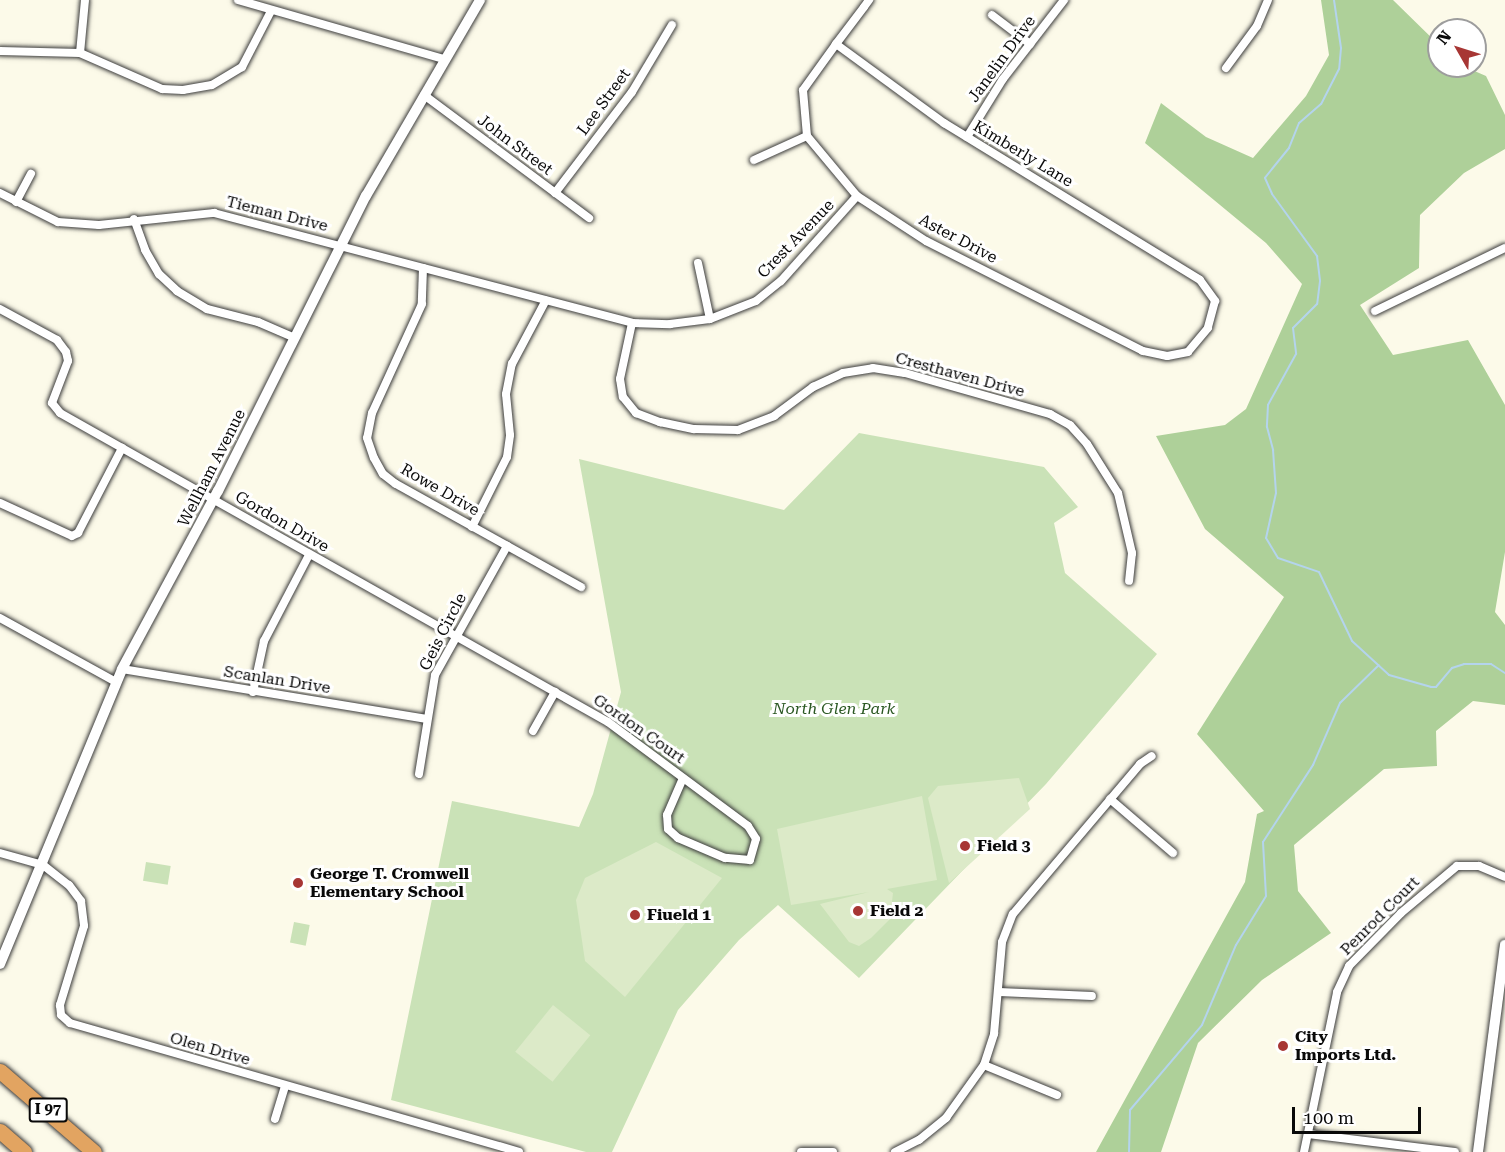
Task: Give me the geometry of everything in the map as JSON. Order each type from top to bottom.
[{"type":"highway","name":"I 97","points":[[0,1071],[94,1152]]},
{"type":"highway","points":[[0,1131],[24,1152]]},
{"type":"street","points":[[80,53],[86,0]]},
{"type":"street","points":[[238,0],[444,59]]},
{"type":"street","name":"Wellham Avenue","points":[[0,964],[43,865],[122,669],[213,501],[341,245],[444,59],[480,0]]},
{"type":"street","points":[[754,160],[807,136],[803,90],[869,0]]},
{"type":"street","name":"Janelin Drive","points":[[967,137],[1003,79],[1064,0]]},
{"type":"street","points":[[1226,68],[1257,26],[1268,0]]},
{"type":"street","points":[[0,51],[80,53],[162,89],[212,85],[242,67],[272,11]]},
{"type":"street","points":[[992,15],[1030,44]]},
{"type":"street","name":"Lee Street","points":[[555,193],[632,92],[672,25]]},
{"type":"street","name":"Kimberly Lane","points":[[836,44],[967,137],[1200,280]]},
{"type":"street","name":"John Street","points":[[424,95],[589,218]]},
{"type":"street","name":"Aster Drive","points":[[807,136],[857,196],[926,241],[1143,351],[1167,356],[1188,352],[1208,328],[1215,301],[1200,280]]},
{"type":"street","points":[[16,202],[31,174]]},
{"type":"street","name":"Tieman Drive","points":[[0,193],[58,222],[99,225],[134,219],[214,213],[546,300]]},
{"type":"street","name":"Crest Avenue","points":[[546,300],[632,322],[670,324],[710,319],[756,301],[772,288],[857,196]]},
{"type":"street","points":[[134,219],[145,250],[159,274],[177,291],[207,309],[258,322],[295,338]]},
{"type":"street","points":[[1375,311],[1505,248]]},
{"type":"street","points":[[698,262],[710,319]]},
{"type":"street","name":"Rowe Drive","points":[[423,268],[422,304],[372,413],[367,438],[383,474],[472,527],[581,587]]},
{"type":"street","points":[[472,527],[507,457],[510,435],[506,394],[512,364],[546,300]]},
{"type":"street","name":"Gordon Drive","points":[[0,309],[57,340],[66,352],[68,361],[52,403],[60,413],[555,693]]},
{"type":"street","name":"Cresthaven Drive","points":[[632,322],[620,379],[623,397],[636,413],[660,422],[738,430],[774,416],[813,387],[843,373],[873,368],[905,374],[1050,414],[1070,425],[1088,444],[1118,494],[1132,553],[1130,581]]},
{"type":"street","points":[[0,502],[72,536],[78,533],[122,448]]},
{"type":"street","name":"Geis Circle","points":[[419,774],[435,675],[507,546]]},
{"type":"street","points":[[253,692],[264,641],[309,555]]},
{"type":"street","points":[[0,618],[116,682]]},
{"type":"street","name":"Scanlan Drive","points":[[122,669],[427,719]]},
{"type":"street","points":[[533,731],[555,693]]},
{"type":"street","name":"Gordon Court","points":[[555,693],[608,722],[748,826],[756,838],[750,860],[725,858],[678,838],[668,830],[667,815],[682,778]]},
{"type":"street","points":[[895,1152],[919,1140],[946,1118],[984,1065],[994,1034],[1002,942],[1013,914],[1140,764],[1152,756]]},
{"type":"street","points":[[1110,799],[1173,853]]},
{"type":"street","points":[[0,854],[43,865]]},
{"type":"street","name":"Olen Drive","points":[[43,865],[76,892],[84,909],[84,926],[60,1005],[66,1020],[285,1086],[519,1152]]},
{"type":"street","name":"Penrod Court","points":[[1304,1152],[1337,993],[1349,966],[1401,912],[1457,866],[1479,866],[1505,877]]},
{"type":"street","points":[[1478,1152],[1505,945]]},
{"type":"street","points":[[999,992],[1092,996]]},
{"type":"street","points":[[984,1065],[1057,1095]]},
{"type":"street","points":[[275,1119],[285,1086]]},
{"type":"street","points":[[1308,1134],[1455,1152]]},
{"type":"street","points":[[801,1152],[833,1152]]},
{"type":"green space","points":[[1321,0],[1393,0],[1427,33],[1427,78],[1487,78],[1505,115],[1505,149],[1464,173],[1420,215],[1419,268],[1360,305],[1393,355],[1468,340],[1505,405],[1505,552],[1495,612],[1505,625],[1505,705],[1473,701],[1436,731],[1437,766],[1384,769],[1294,845],[1298,891],[1331,933],[1262,980],[1198,1043],[1161,1152],[1096,1152],[1245,882],[1257,814],[1264,811],[1197,734],[1284,597],[1205,529],[1156,436],[1225,425],[1246,409],[1302,284],[1266,243],[1145,143],[1161,103],[1206,137],[1253,158],[1306,96],[1329,55]]},
{"type":"green space","name":"North Glen Park","points":[[859,433],[1044,467],[1078,507],[1054,523],[1065,573],[1157,654],[1046,784],[859,978],[778,905],[739,940],[678,1010],[612,1152],[586,1152],[391,1100],[452,801],[579,827],[593,794],[621,692],[579,459],[784,510]]},
{"type":"green space","name":"Field 3","points":[[1019,778],[1030,809],[949,883],[928,798],[938,786]]},
{"type":"green space","points":[[922,796],[937,880],[887,889],[893,893],[890,919],[871,938],[859,946],[849,942],[820,904],[869,892],[791,905],[777,829]]},
{"type":"green space","name":"Fiueld 1","points":[[656,842],[722,878],[625,997],[585,961],[576,900],[585,878]]},
{"type":"green space","points":[[146,862],[171,866],[168,885],[143,881]]},
{"type":"green space","points":[[294,922],[310,925],[306,946],[290,943]]},
{"type":"green space","points":[[553,1005],[590,1035],[553,1082],[515,1052]]},
{"type":"waterway","points":[[1334,0],[1341,48],[1339,69],[1321,104],[1299,123],[1289,148],[1265,178],[1272,194],[1317,256],[1320,281],[1317,304],[1293,328],[1296,354],[1268,405],[1267,427],[1273,450],[1276,493],[1266,538],[1278,558],[1319,572],[1352,641],[1389,675],[1436,687],[1452,668],[1464,664],[1491,664],[1505,673]]},
{"type":"waterway","points":[[1129,1152],[1130,1110],[1202,1025],[1236,945],[1266,896],[1263,842],[1313,765],[1340,703],[1379,665]]},
{"type":"place","name":"Field 3","points":[[965,846]]},
{"type":"place","name":"George T. Cromwell Elementary School","points":[[298,883]]},
{"type":"place","name":"Field 2","points":[[858,911]]},
{"type":"place","name":"Fiueld 1","points":[[635,915]]},
{"type":"place","name":"City Imports Ltd.","points":[[1283,1046]]}]
